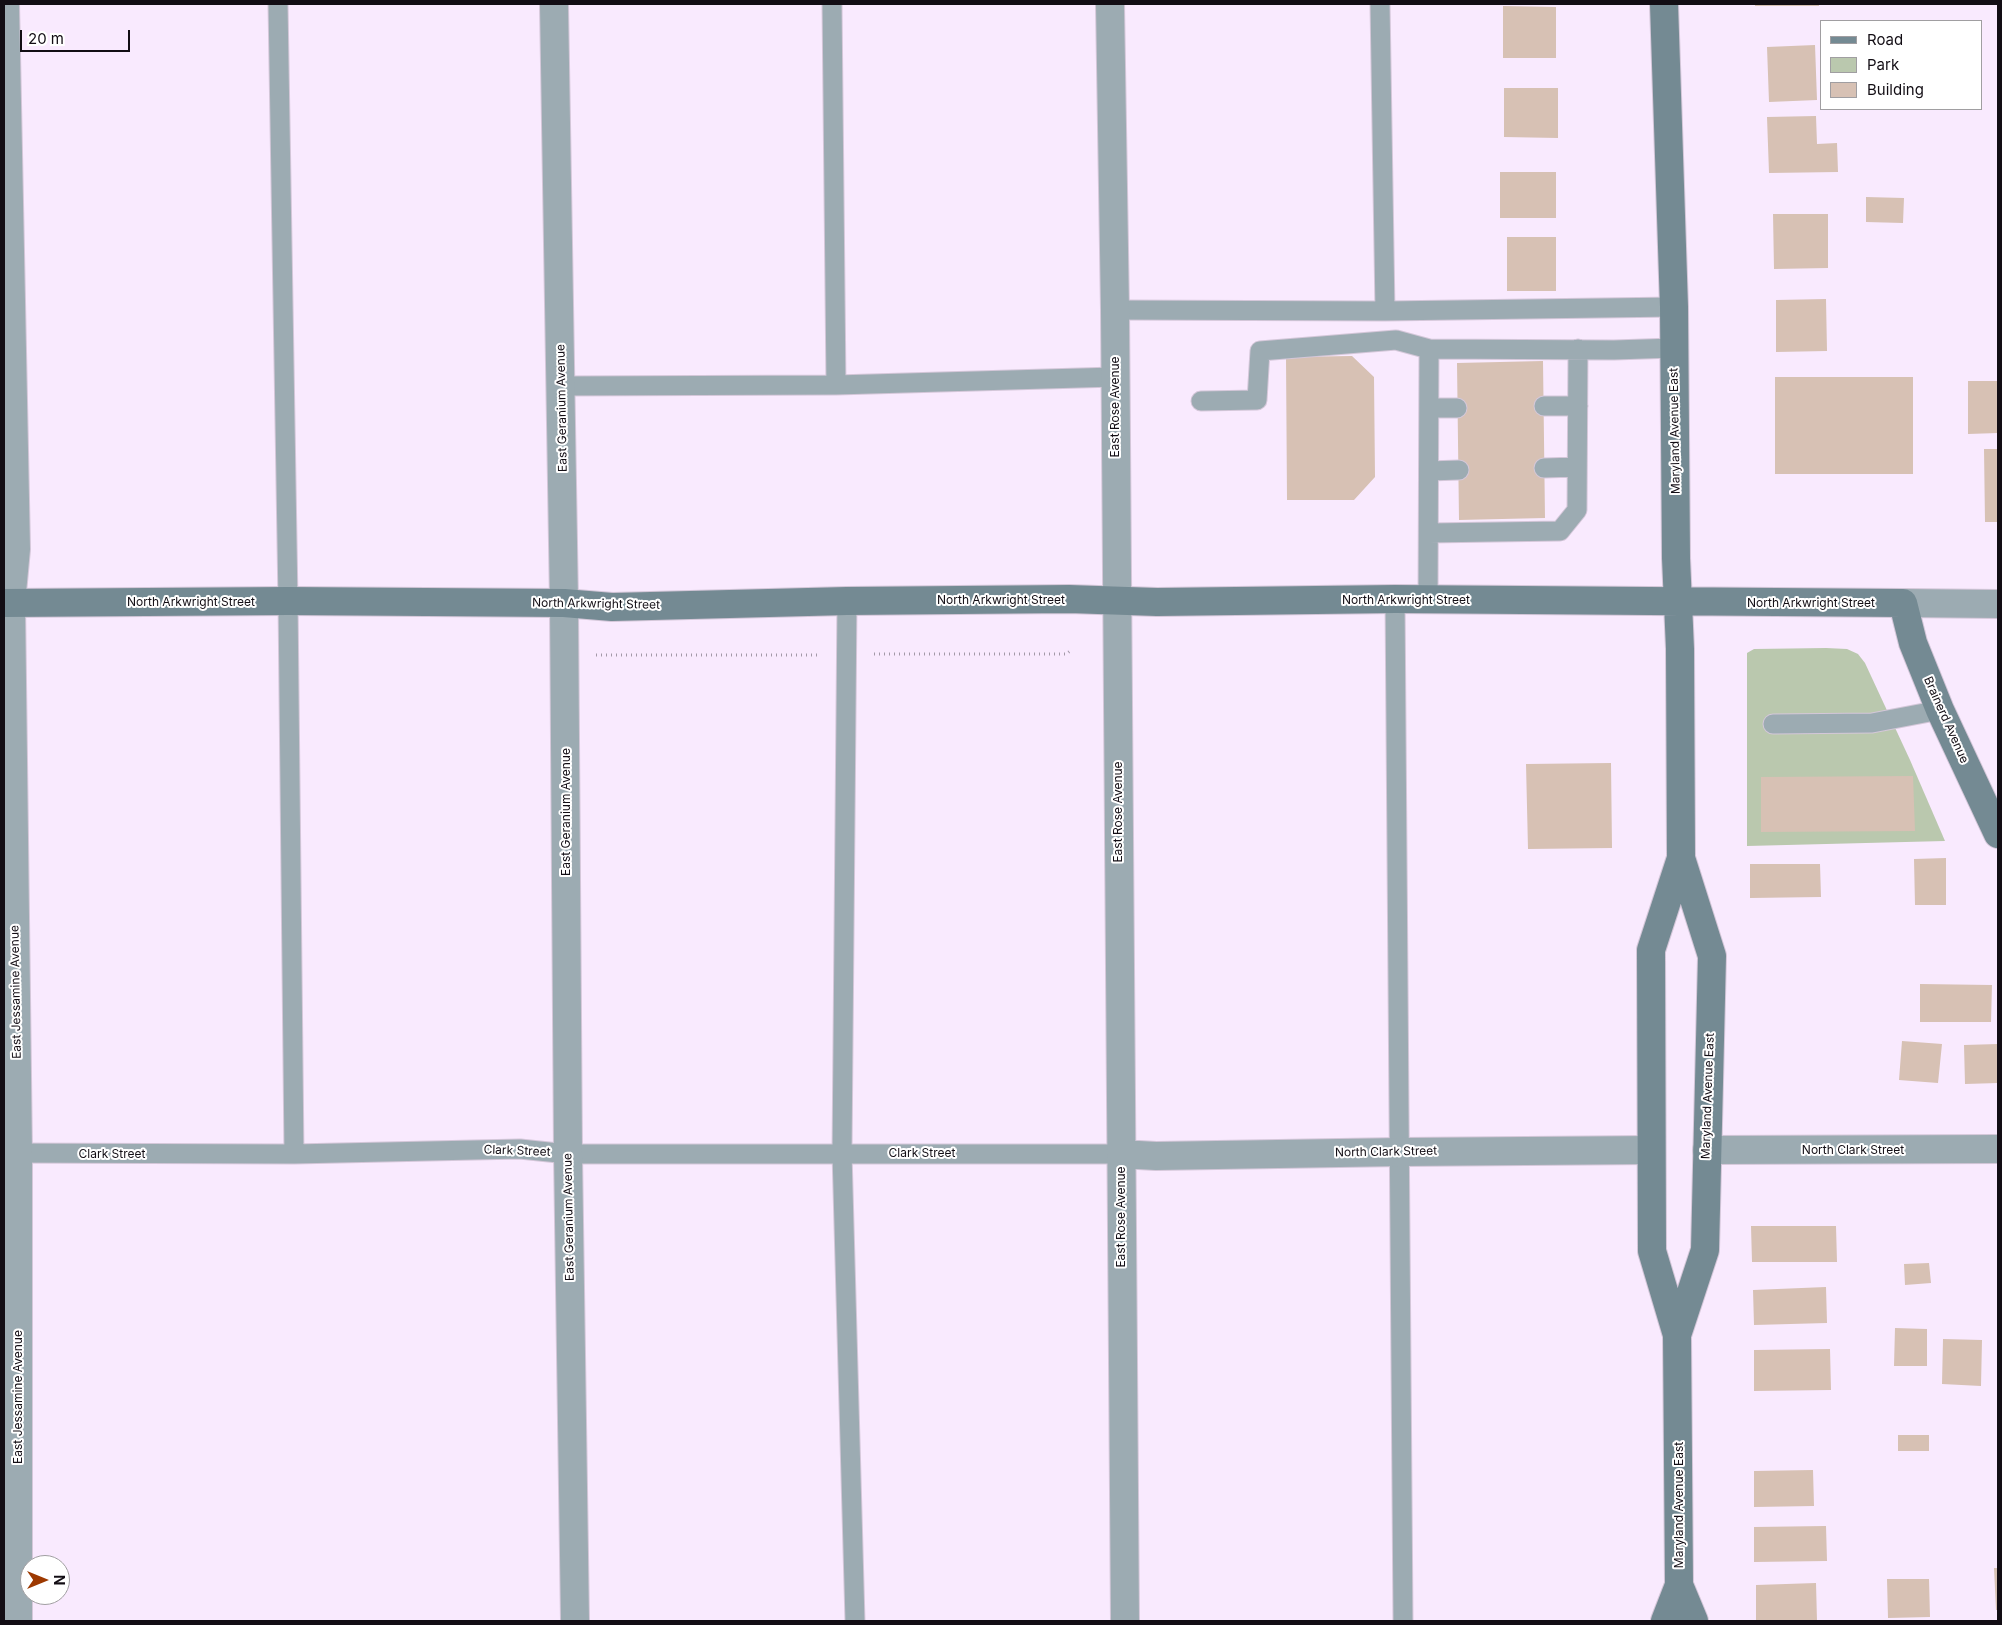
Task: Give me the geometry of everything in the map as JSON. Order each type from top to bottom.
[{"type":"main road","name":"Maryland Avenue East","points":[[1664,4],[1674,307],[1681,858],[1712,956],[1705,1250],[1678,1335]]},
{"type":"main road","name":"North Arkwright Street","points":[[8,603],[288,601],[564,603],[612,607],[847,601],[1117,599],[1157,602],[1395,599],[1678,603],[1903,603]]},
{"type":"main road","name":"Brainerd Avenue","points":[[1903,603],[1913,643],[1940,710],[1998,834]]},
{"type":"main road","name":"Maryland Avenue East","points":[[1665,1621],[1679,1585],[1678,1335],[1652,1251],[1651,950],[1681,858]]},
{"type":"main road","name":"Maryland Avenue East","points":[[1679,1585],[1694,1621]]},
{"type":"street","name":"East Jessamine Avenue","points":[[5,4],[16,549],[8,603],[11,1290],[18,1621]]},
{"type":"street","name":"East Geranium Avenue","points":[[554,4],[564,603],[568,1154],[575,1621]]},
{"type":"street","name":"East Rose Avenue","points":[[1110,4],[1115,310],[1124,1621]]},
{"type":"street","name":"North Arkwright Street","points":[[1903,603],[1998,604]]},
{"type":"street","name":"North Clark Street","points":[[1707,1150],[1998,1149]]},
{"type":"street","name":"North Clark Street","points":[[1121,1154],[1156,1156],[1651,1150]]},
{"type":"lane","points":[[278,4],[288,601],[294,1154]]},
{"type":"lane","points":[[832,4],[836,385]]},
{"type":"lane","points":[[1380,4],[1385,311]]},
{"type":"lane","points":[[1115,310],[1385,311],[1674,307]]},
{"type":"lane","points":[[1201,401],[1257,400],[1260,351],[1396,340],[1429,349],[1614,350],[1674,348]]},
{"type":"lane","points":[[1428,600],[1429,349]]},
{"type":"lane","points":[[1429,533],[1560,531],[1577,510],[1578,349]]},
{"type":"lane","points":[[561,386],[836,385],[1114,377]]},
{"type":"lane","points":[[1544,406],[1578,406]]},
{"type":"lane","points":[[1429,408],[1457,408]]},
{"type":"lane","points":[[1544,468],[1577,467]]},
{"type":"lane","points":[[1429,470],[1459,470]]},
{"type":"lane","points":[[1395,599],[1403,1621]]},
{"type":"lane","points":[[847,601],[842,1153],[855,1621]]},
{"type":"lane","points":[[1773,724],[1872,723],[1940,710]]},
{"type":"lane","name":"Clark Street","points":[[11,1154],[294,1154],[520,1149],[568,1154],[1121,1154]]},
{"type":"green space","points":[[1754,649],[1847,649],[1858,654],[1865,663],[1945,841],[1747,846],[1747,653]]},
{"type":"building","points":[[1755,4],[1819,4],[1819,6],[1755,6]]},
{"type":"building","points":[[1503,6],[1556,7],[1556,58],[1503,58]]},
{"type":"building","points":[[1815,45],[1817,100],[1769,102],[1767,47]]},
{"type":"building","points":[[1504,88],[1558,88],[1558,138],[1504,137]]},
{"type":"building","points":[[1816,116],[1817,144],[1837,143],[1838,172],[1769,173],[1767,117]]},
{"type":"building","points":[[1500,172],[1556,172],[1556,218],[1500,218]]},
{"type":"building","points":[[1866,197],[1904,198],[1903,223],[1866,222]]},
{"type":"building","points":[[1773,214],[1828,214],[1828,268],[1774,269]]},
{"type":"building","points":[[1507,237],[1556,237],[1556,291],[1507,291]]},
{"type":"building","points":[[1826,299],[1827,351],[1776,352],[1776,300]]},
{"type":"building","points":[[1352,356],[1374,377],[1375,477],[1354,500],[1287,500],[1286,357]]},
{"type":"building","points":[[1543,361],[1545,518],[1459,520],[1457,363]]},
{"type":"building","points":[[1775,377],[1913,377],[1913,474],[1775,474]]},
{"type":"building","points":[[1968,381],[1998,381],[1998,433],[1968,434]]},
{"type":"building","points":[[1984,449],[1998,449],[1998,522],[1985,522]]},
{"type":"building","points":[[1611,763],[1612,848],[1528,849],[1526,764]]},
{"type":"building","points":[[1913,776],[1915,831],[1761,832],[1761,777]]},
{"type":"building","points":[[1946,858],[1946,905],[1915,905],[1914,859]]},
{"type":"building","points":[[1750,864],[1820,864],[1821,897],[1750,898]]},
{"type":"building","points":[[1920,984],[1992,985],[1991,1022],[1920,1022]]},
{"type":"building","points":[[1902,1041],[1942,1044],[1938,1083],[1899,1080]]},
{"type":"building","points":[[1998,1044],[1998,1083],[1965,1084],[1964,1045]]},
{"type":"building","points":[[1751,1226],[1836,1226],[1837,1262],[1752,1262]]},
{"type":"building","points":[[1929,1263],[1931,1283],[1905,1285],[1904,1264]]},
{"type":"building","points":[[1826,1287],[1827,1323],[1754,1325],[1753,1290]]},
{"type":"building","points":[[1895,1328],[1927,1329],[1927,1366],[1894,1366]]},
{"type":"building","points":[[1943,1339],[1982,1340],[1981,1386],[1942,1384]]},
{"type":"building","points":[[1830,1349],[1831,1390],[1754,1391],[1754,1350]]},
{"type":"building","points":[[1898,1435],[1929,1435],[1929,1451],[1898,1451]]},
{"type":"building","points":[[1813,1470],[1814,1506],[1754,1507],[1754,1471]]},
{"type":"building","points":[[1826,1526],[1827,1561],[1754,1562],[1754,1527]]},
{"type":"building","points":[[1994,1568],[1998,1568],[1998,1610],[1996,1610]]},
{"type":"building","points":[[1887,1579],[1929,1579],[1930,1617],[1888,1618]]},
{"type":"building","points":[[1816,1583],[1817,1621],[1756,1621],[1756,1585]]}]
